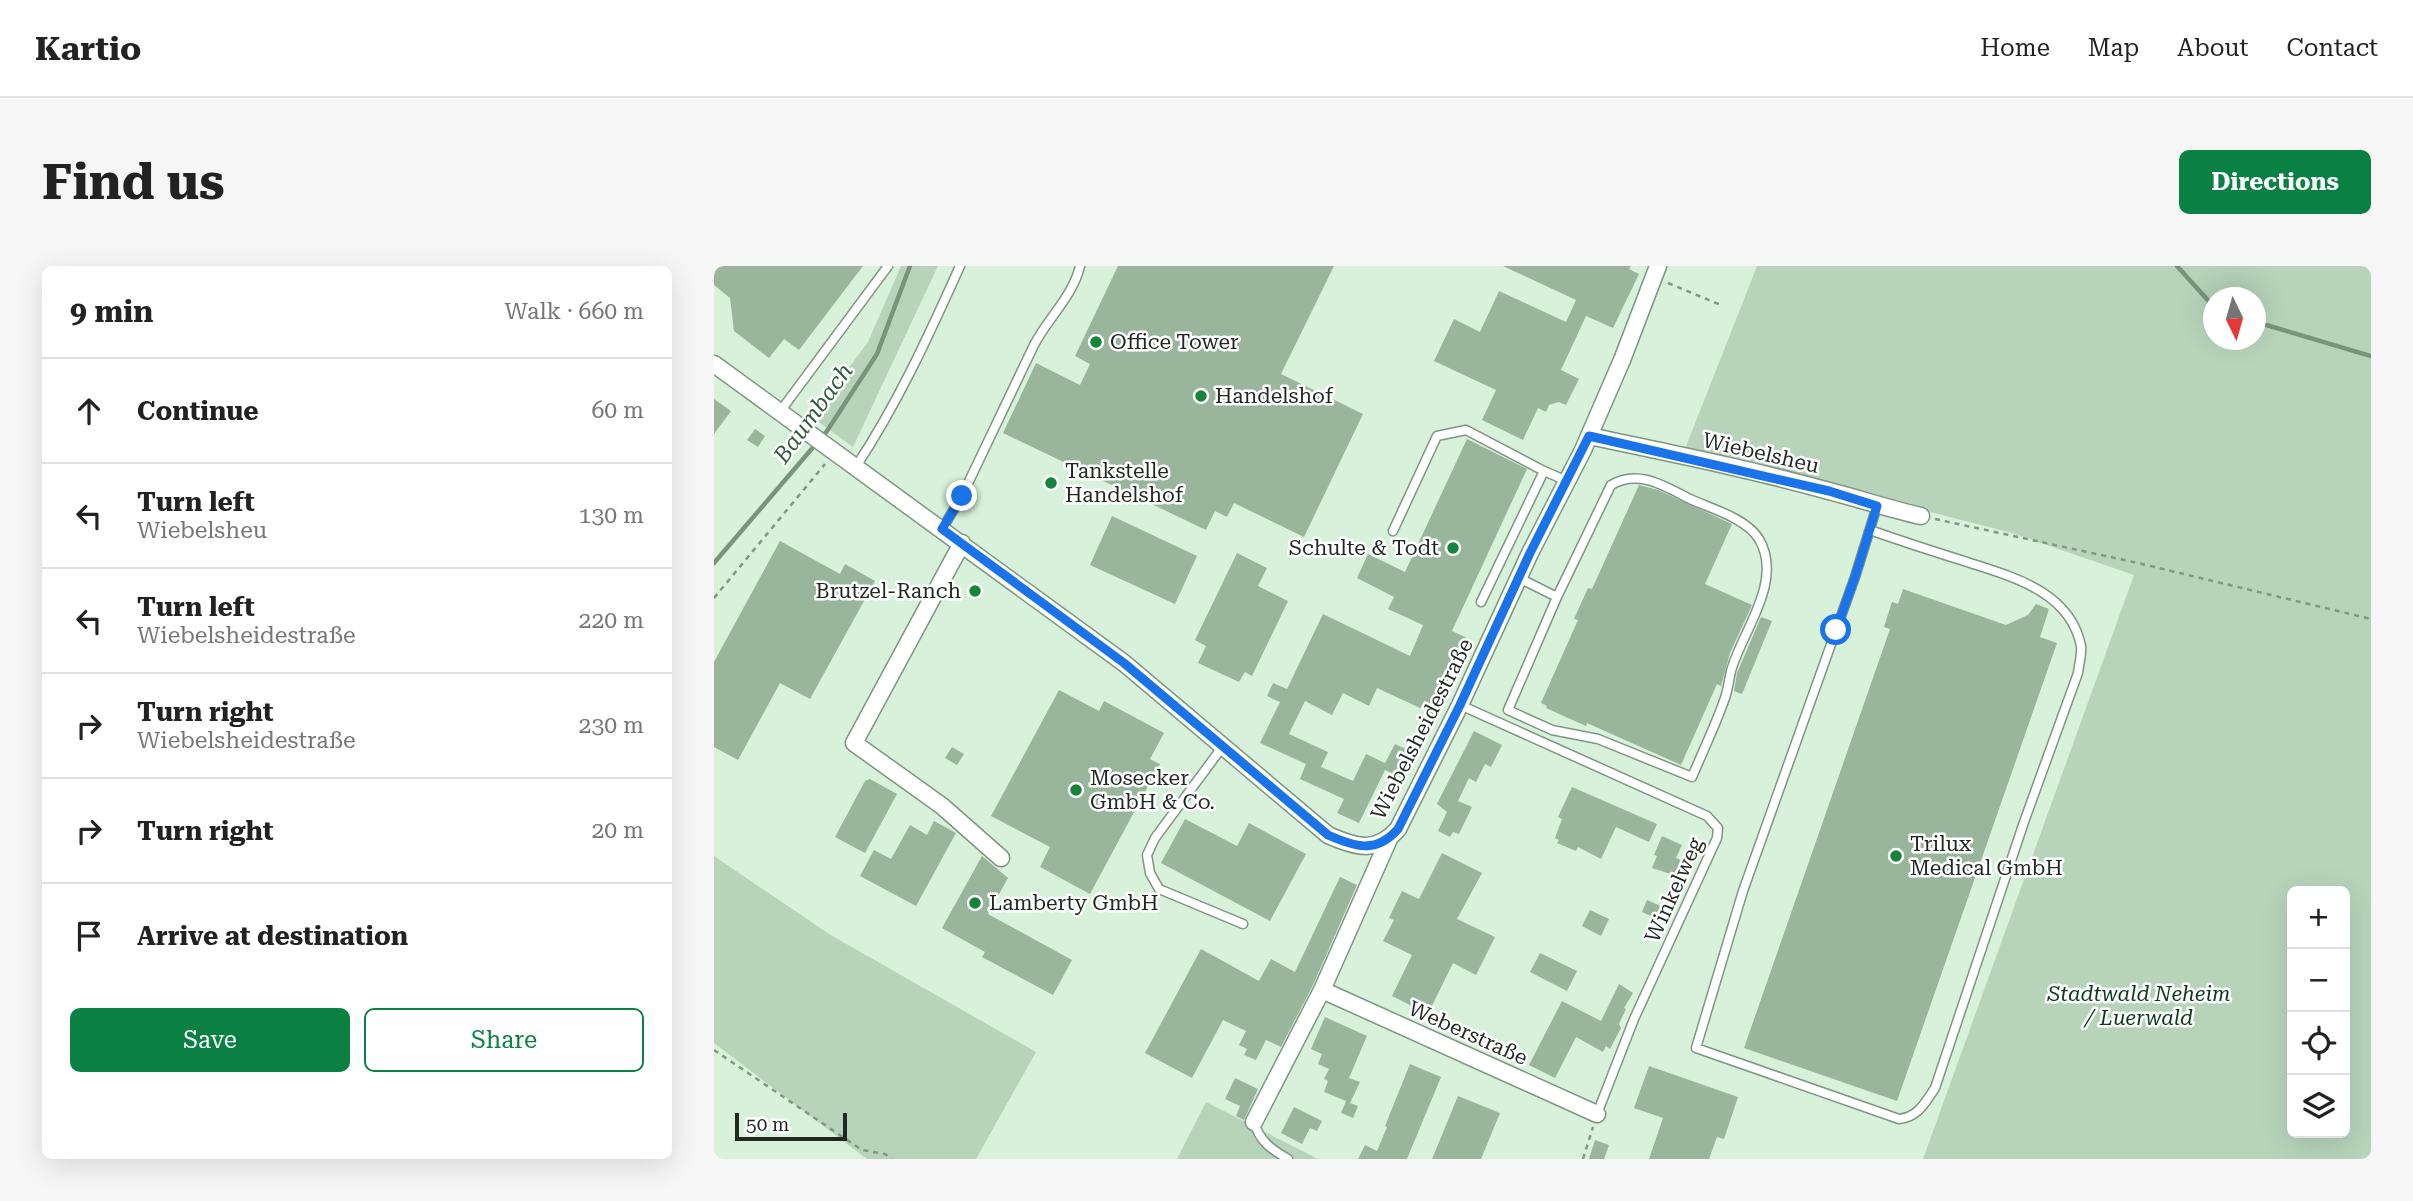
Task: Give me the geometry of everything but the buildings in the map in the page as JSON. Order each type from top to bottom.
[{"type":"street","name":"Wiebelsheidestraße","points":[[714,364],[830,451],[962,542],[1124,663],[1328,835],[1352,846],[1374,845],[1389,839],[1398,829],[1460,705],[1518,578],[1589,436],[1656,272]]},
{"type":"street","name":"Wiebelsheu","points":[[1589,436],[1829,491],[1921,516]]},
{"type":"street","points":[[962,542],[854,743],[942,806],[1001,858]]},
{"type":"street","points":[[1254,1122],[1322,990],[1389,839]]},
{"type":"street","name":"Weberstraße","points":[[1322,990],[1597,1114]]},
{"type":"lane","points":[[779,412],[888,266]]},
{"type":"lane","points":[[855,468],[876,437],[904,384],[960,266]]},
{"type":"lane","points":[[942,529],[962,496],[1034,345],[1073,287],[1080,266]]},
{"type":"lane","points":[[1393,531],[1437,436],[1466,430],[1567,481]]},
{"type":"lane","points":[[1481,602],[1544,471]]},
{"type":"lane","points":[[1622,479],[1648,479],[1734,519],[1749,528],[1759,540],[1766,573],[1763,591],[1731,672],[1724,700],[1692,777],[1598,739],[1552,730],[1508,710],[1558,597],[1611,485],[1622,479]]},
{"type":"lane","points":[[1870,530],[2012,577],[2042,590],[2063,610],[2074,627],[2081,647],[2078,673],[2024,822],[1935,1088],[1920,1109],[1908,1118],[1899,1119],[1696,1048],[1743,891],[1877,506]]},
{"type":"lane","points":[[1518,578],[1558,597]]},
{"type":"lane","name":"Winkelweg","points":[[1460,705],[1707,816],[1718,828],[1717,838],[1634,1019],[1597,1114]]},
{"type":"lane","points":[[1223,746],[1155,838],[1147,855],[1150,873],[1159,889],[1243,923]]},
{"type":"lane","points":[[1254,1122],[1258,1137],[1288,1159]]},
{"type":"path","points":[[1656,272],[1723,306]]},
{"type":"path","points":[[714,598],[830,451]]},
{"type":"path","points":[[1921,516],[2138,563],[2371,619]]},
{"type":"path","points":[[714,1049],[862,1150],[885,1154],[892,1159]]},
{"type":"path","points":[[1583,1159],[1597,1114]]},
{"type":"green space","points":[[901,266],[938,266],[853,447],[812,417],[868,342]]},
{"type":"green space","name":"Stadtwald Neheim / Luerwald","points":[[1757,266],[2371,266],[2371,1159],[1923,1159],[2134,575],[2012,533],[1685,449]]},
{"type":"green space","points":[[714,856],[829,934],[1036,1052],[976,1159],[867,1159],[714,1043]]},
{"type":"green space","points":[[1206,1102],[1318,1159],[1177,1159]]},
{"type":"waterway","name":"Baumbach","points":[[714,563],[827,431],[877,354],[910,266]]},
{"type":"waterway","points":[[2177,266],[2203,295]]},
{"type":"waterway","points":[[2266,325],[2371,356]]},
{"type":"place","name":"Office Tower","points":[[1096,342]]},
{"type":"place","name":"Handelshof","points":[[1201,396]]},
{"type":"place","name":"Tankstelle Handelshof","points":[[1051,483]]},
{"type":"place","name":"Schulte & Todt","points":[[1453,548]]},
{"type":"place","name":"Brutzel-Ranch","points":[[975,591]]},
{"type":"place","name":"Mosecker GmbH & Co.","points":[[1076,790]]},
{"type":"place","name":"Trilux Medical GmbH","points":[[1896,856]]},
{"type":"place","name":"Lamberty GmbH","points":[[975,903]]},
{"type":"route","points":[[962,496],[942,529],[1124,663],[1328,835],[1352,846],[1374,845],[1389,839],[1398,829],[1589,436],[1829,491],[1877,506],[1836,630]]}]
